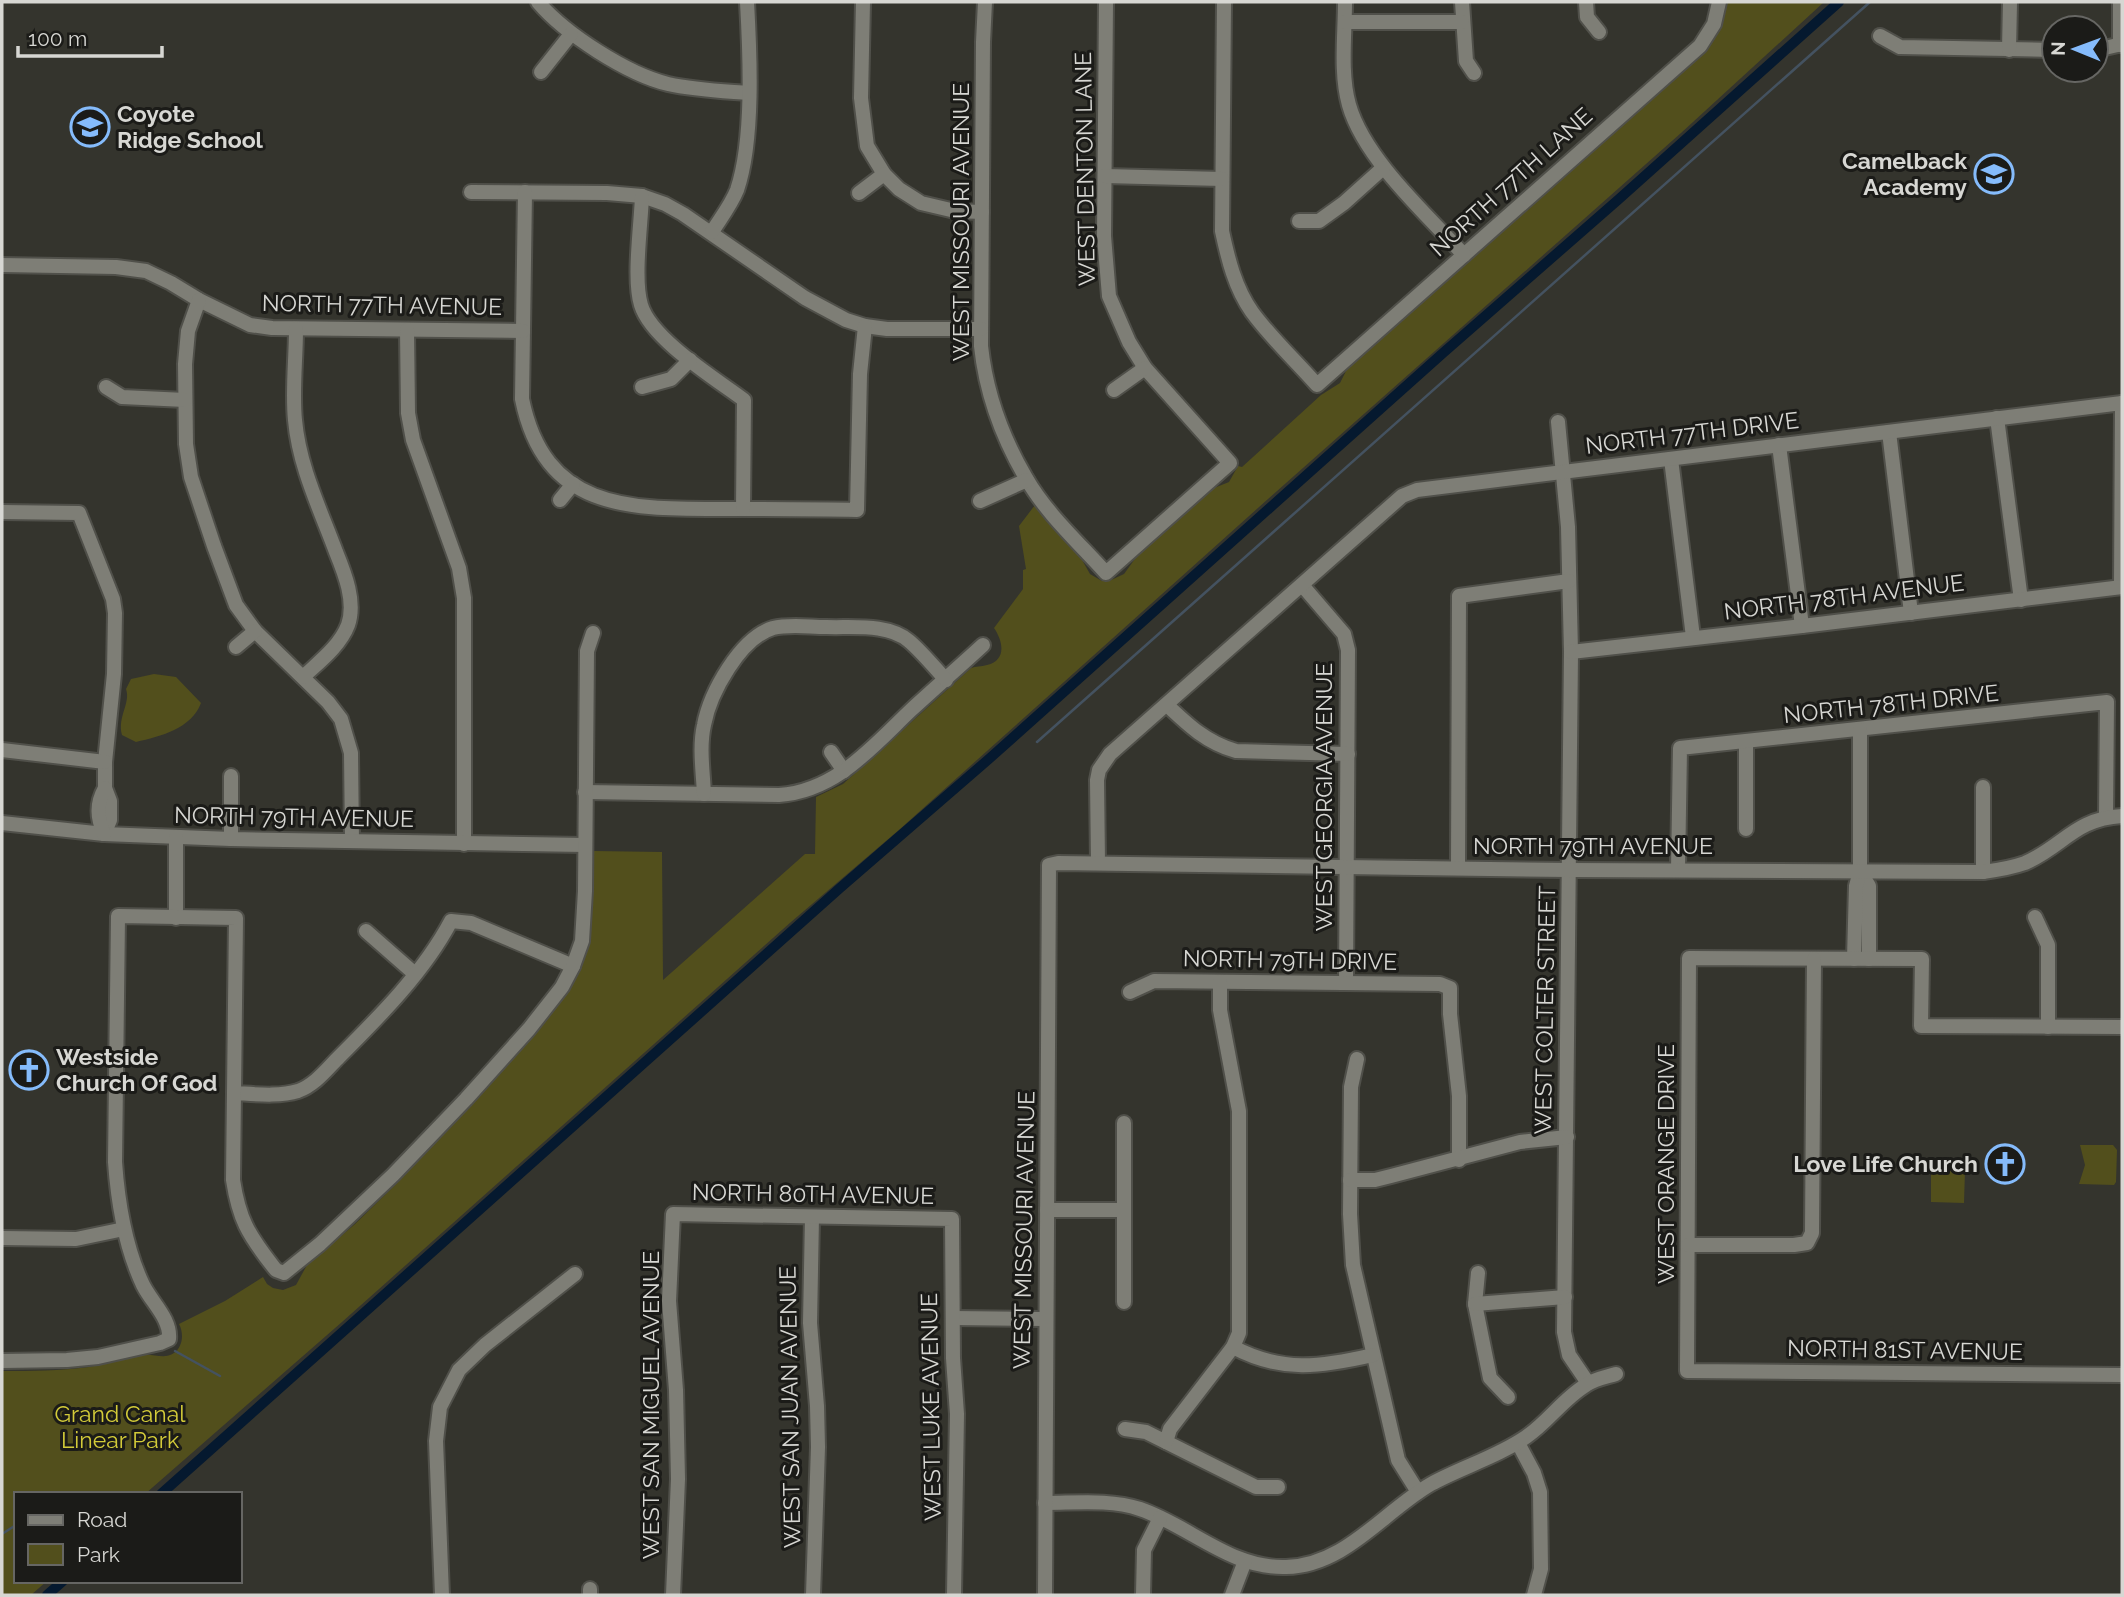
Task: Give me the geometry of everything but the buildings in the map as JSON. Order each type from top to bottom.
[{"type":"street","points":[[538,2],[571,34],[633,70],[666,83],[697,89],[748,93]]},
{"type":"street","points":[[712,232],[735,194],[744,166],[748,93],[747,2]]},
{"type":"street","points":[[863,2],[861,98],[867,146],[884,174],[899,189],[921,203],[956,211],[982,212]]},
{"type":"street","name":"WEST MISSOURI AVENUE","points":[[985,2],[981,329],[987,388],[1007,441],[1027,480],[1054,516],[1106,573]]},
{"type":"street","name":"WEST DENTON LANE","points":[[1106,2],[1104,236],[1109,296],[1129,342],[1145,368],[1230,463],[1106,573]]},
{"type":"street","points":[[1105,176],[1222,179],[1224,2]]},
{"type":"street","points":[[1345,2],[1345,72],[1349,104],[1361,134],[1383,168],[1464,255]]},
{"type":"street","points":[[1462,2],[1466,61],[1474,73]]},
{"type":"street","points":[[1586,2],[1587,17],[1599,32]]},
{"type":"street","name":"NORTH 77TH LANE","points":[[1222,179],[1222,231],[1228,261],[1239,288],[1252,312],[1317,385],[1700,46],[1714,24],[1719,2]]},
{"type":"street","points":[[2009,50],[2010,2]]},
{"type":"street","points":[[2120,2],[2121,45]]},
{"type":"street","points":[[1345,22],[1462,22]]},
{"type":"street","points":[[541,72],[571,34]]},
{"type":"street","points":[[1880,36],[1900,47],[2040,50]]},
{"type":"street","points":[[1299,221],[1319,221],[1383,168]]},
{"type":"street","points":[[859,193],[884,174]]},
{"type":"street","points":[[471,192],[607,193],[642,197],[665,204],[712,232],[817,305],[846,320],[887,329],[981,329]]},
{"type":"street","points":[[525,192],[522,399],[532,435],[543,454],[556,470],[588,494],[632,507],[858,510],[860,373],[865,326]]},
{"type":"street","points":[[642,197],[638,287],[641,307],[653,328],[690,360],[744,400],[743,509]]},
{"type":"street","name":"NORTH 77TH AVENUE","points":[[2,265],[116,267],[146,271],[250,324],[296,329],[523,331]]},
{"type":"street","points":[[199,299],[188,331],[185,400],[186,444],[191,477],[236,606],[255,631],[303,677],[341,719],[351,760],[352,841]]},
{"type":"street","points":[[296,329],[294,418],[298,443],[347,580],[350,600],[348,624],[337,645],[303,677]]},
{"type":"street","points":[[407,330],[408,413],[413,440],[459,568],[464,598],[464,844]]},
{"type":"street","points":[[642,387],[671,379],[690,360]]},
{"type":"street","points":[[1114,390],[1145,368]]},
{"type":"street","points":[[106,387],[122,397],[185,400]]},
{"type":"street","points":[[2121,587],[2122,403]]},
{"type":"street","name":"NORTH 77TH DRIVE","points":[[1098,863],[1099,770],[1110,754],[1408,493],[2122,403]]},
{"type":"street","points":[[1997,418],[2021,600]]},
{"type":"street","name":"WEST COLTER STREET","points":[[1558,422],[1569,527],[1571,652],[1564,1332],[1569,1354],[1588,1383]]},
{"type":"street","points":[[1889,432],[1910,613]]},
{"type":"street","points":[[1779,445],[1802,626]]},
{"type":"street","points":[[1671,459],[1693,637]]},
{"type":"street","points":[[980,501],[1027,480]]},
{"type":"street","points":[[560,500],[573,484]]},
{"type":"street","points":[[2,512],[79,513],[113,599],[114,674],[105,762],[105,789],[98,800],[98,820],[104,834]]},
{"type":"street","points":[[1458,868],[1459,596],[1569,581]]},
{"type":"street","name":"WEST GEORGIA AVENUE","points":[[1302,585],[1344,634],[1348,650],[1346,983]]},
{"type":"street","name":"NORTH 78TH AVENUE","points":[[1571,652],[2121,587]]},
{"type":"street","points":[[704,794],[703,726],[709,709],[728,669],[749,643],[764,632],[786,626],[872,628],[892,632],[908,640],[946,680]]},
{"type":"street","points":[[236,647],[255,631]]},
{"type":"street","points":[[2,1361],[98,1357],[169,1339],[170,1329],[144,1286],[124,1228],[115,1162],[118,916],[236,918],[233,1180],[239,1214],[254,1242],[276,1270],[284,1273],[320,1244],[375,1192],[466,1099],[529,1028],[562,987],[582,942],[587,651],[593,633]]},
{"type":"street","points":[[585,792],[794,794],[817,786],[844,771],[983,645]]},
{"type":"street","name":"NORTH 78TH DRIVE","points":[[1678,870],[1680,748],[2107,702],[2106,817]]},
{"type":"street","points":[[1167,705],[1194,730],[1220,747],[1248,753],[1348,754]]},
{"type":"street","points":[[1860,730],[1860,871],[1856,886],[1861,959]]},
{"type":"street","points":[[1746,742],[1746,829]]},
{"type":"street","points":[[2,750],[105,762]]},
{"type":"street","points":[[831,752],[844,771]]},
{"type":"street","points":[[231,776],[231,839]]},
{"type":"street","points":[[1983,786],[1983,872]]},
{"type":"street","name":"NORTH 79TH AVENUE","points":[[1049,865],[1098,863],[1569,870],[1983,872],[2028,862],[2082,826],[2106,817],[2122,816]]},
{"type":"street","name":"NORTH 79TH AVENUE","points":[[2,822],[104,834],[176,837],[585,845]]},
{"type":"street","points":[[176,837],[176,918]]},
{"type":"street","name":"WEST MISSOURI AVENUE","points":[[1045,1595],[1049,865]]},
{"type":"street","points":[[2035,917],[2048,945],[2048,1027]]},
{"type":"street","points":[[234,1093],[298,1091],[316,1080],[367,1029],[415,974],[434,950],[451,921],[471,923],[573,966]]},
{"type":"street","points":[[366,931],[415,974]]},
{"type":"street","name":"WEST ORANGE DRIVE","points":[[1687,1371],[1689,958],[1814,958]]},
{"type":"street","points":[[1688,1245],[1794,1245],[1807,1243],[1812,1233],[1814,958],[1922,959],[1921,1026],[2122,1027]]},
{"type":"street","name":"NORTH 79TH DRIVE","points":[[1130,992],[1154,981],[1440,984],[1450,988],[1450,1014],[1459,1097],[1459,1160]]},
{"type":"street","points":[[1166,1442],[1170,1429],[1233,1347],[1239,1333],[1240,1111],[1220,1010],[1220,982]]},
{"type":"street","points":[[1357,1059],[1351,1087],[1353,1265],[1398,1460],[1418,1492]]},
{"type":"street","points":[[1124,1123],[1124,1301]]},
{"type":"street","points":[[1350,1180],[1375,1180],[1532,1139],[1567,1137]]},
{"type":"street","points":[[1046,1210],[1124,1210]]},
{"type":"street","name":"NORTH 80TH AVENUE","points":[[673,1214],[952,1219]]},
{"type":"street","name":"WEST SAN MIGUEL AVENUE","points":[[673,1214],[669,1301],[676,1390],[678,1479],[673,1595]]},
{"type":"street","name":"WEST SAN JUAN AVENUE","points":[[812,1217],[810,1323],[818,1447],[813,1595]]},
{"type":"street","name":"WEST LUKE AVENUE","points":[[952,1219],[953,1358],[957,1414],[954,1595]]},
{"type":"street","points":[[2,1238],[76,1239],[124,1228]]},
{"type":"street","points":[[1478,1273],[1475,1304],[1490,1378],[1508,1397]]},
{"type":"street","points":[[442,1595],[436,1441],[440,1407],[459,1370],[485,1345],[575,1274]]},
{"type":"street","points":[[1475,1304],[1565,1297]]},
{"type":"street","points":[[953,1318],[1045,1320]]},
{"type":"street","points":[[1233,1347],[1262,1361],[1287,1365],[1346,1362],[1373,1355]]},
{"type":"street","name":"NORTH 81ST AVENUE","points":[[1687,1371],[2122,1375]]},
{"type":"street","points":[[1045,1503],[1114,1503],[1143,1510],[1228,1554],[1266,1566],[1288,1567],[1321,1560],[1372,1530],[1418,1492],[1518,1443],[1588,1383],[1616,1374]]},
{"type":"street","points":[[1125,1429],[1146,1432],[1256,1487],[1278,1487]]},
{"type":"street","points":[[1518,1443],[1534,1473],[1540,1492],[1541,1569],[1534,1595]]},
{"type":"street","points":[[1143,1595],[1144,1550],[1160,1518]]},
{"type":"street","points":[[1232,1595],[1245,1561]]},
{"type":"green space","name":"Grand Canal Linear Park","points":[[1726,2],[1824,2],[1681,133],[900,829],[791,922],[147,1492],[14,1492],[14,1583],[45,1583],[31,1595],[2,1595],[2,1371],[78,1368],[142,1355],[170,1355],[181,1344],[179,1324],[225,1301],[263,1277],[273,1288],[283,1290],[296,1285],[307,1265],[398,1182],[471,1104],[568,992],[577,975],[588,941],[593,851],[662,852],[663,980],[805,854],[815,854],[816,797],[843,784],[971,668],[993,663],[998,659],[1001,644],[994,628],[1023,589],[1023,570],[1026,569],[1019,526],[1035,505],[1081,558],[1090,574],[1102,581],[1109,581],[1124,574],[1137,556],[1214,488],[1229,482],[1238,466],[1242,467],[1321,395],[1340,383],[1347,369],[1706,51],[1723,22]]},
{"type":"green space","points":[[154,674],[176,677],[201,703],[183,725],[165,734],[136,742],[122,735],[121,722],[127,700],[126,689],[131,679]]},
{"type":"green space","points":[[2080,1145],[2113,1145],[2117,1150],[2114,1185],[2079,1184],[2085,1165]]},
{"type":"green space","points":[[1931,1169],[1965,1170],[1964,1203],[1931,1202]]},
{"type":"waterway","points":[[163,1492],[1839,2]]},
{"type":"waterway","points":[[1037,742],[1870,2]]},
{"type":"waterway","points":[[175,1351],[220,1376]]},
{"type":"waterway","points":[[2,1534],[14,1526]]},
{"type":"waterway","points":[[47,1595],[61,1583]]},
{"type":"place","name":"Coyote Ridge School","points":[[90,127]]},
{"type":"place","name":"Camelback Academy","points":[[1994,174]]},
{"type":"place","name":"Westside Church Of God","points":[[29,1070]]},
{"type":"place","name":"Love Life Church","points":[[2005,1164]]}]
